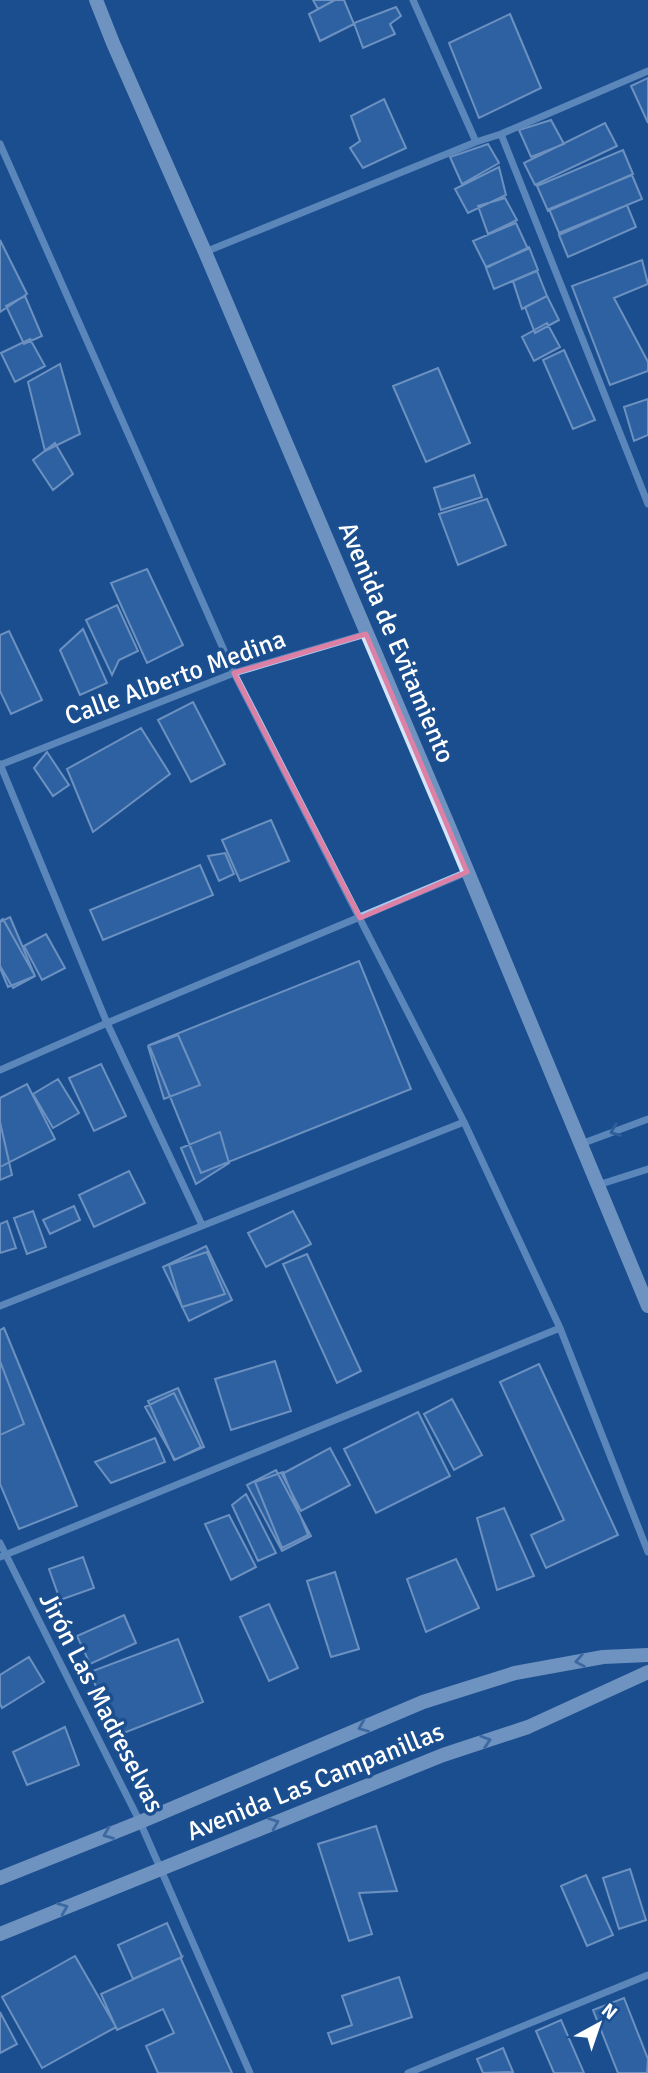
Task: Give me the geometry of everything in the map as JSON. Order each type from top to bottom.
[{"type":"street","name":"Avenida de Evitamiento","points":[[96,0],[205,252],[648,1306]]},
{"type":"street","points":[[413,0],[476,142]]},
{"type":"street","points":[[205,252],[501,134],[648,71]]},
{"type":"street","points":[[501,134],[648,504]]},
{"type":"street","points":[[0,144],[234,673],[464,1122],[560,1328],[648,1552]]},
{"type":"street","name":"Calle Alberto Medina","points":[[0,765],[234,673],[366,634]]},
{"type":"street","points":[[0,765],[107,1023],[202,1225]]},
{"type":"street","points":[[0,1070],[467,872]]},
{"type":"street","points":[[581,1144],[648,1119]]},
{"type":"street","points":[[0,1306],[464,1122]]},
{"type":"street","points":[[598,1185],[648,1169]]},
{"type":"street","points":[[2,1556],[560,1328]]},
{"type":"street","name":"Jirón Las Madreselvas","points":[[0,1543],[2,1556],[140,1822],[250,2073]]},
{"type":"street","name":"Avenida Las Campanillas","points":[[0,1878],[423,1702],[515,1673],[603,1657],[648,1655]]},
{"type":"street","name":"Avenida Las Campanillas","points":[[0,1934],[443,1755],[528,1727],[648,1672]]},
{"type":"street","points":[[408,2073],[648,1975]]},
{"type":"highlighted area","points":[[366,634],[467,872],[360,918],[234,673]]},
{"type":"building","points":[[313,0],[335,0],[318,9]]},
{"type":"building","points":[[335,0],[344,0],[354,24],[320,41],[309,14]]},
{"type":"building","points":[[396,7],[401,16],[390,24],[395,34],[363,48],[354,23]]},
{"type":"building","points":[[510,14],[541,88],[479,118],[449,43]]},
{"type":"building","points":[[648,78],[648,123],[631,86]]},
{"type":"building","points":[[384,99],[406,148],[363,168],[350,148],[360,141],[351,116]]},
{"type":"building","points":[[551,120],[564,144],[531,157],[519,130]]},
{"type":"building","points":[[605,123],[617,146],[535,185],[524,163]]},
{"type":"building","points":[[488,144],[499,163],[462,184],[450,157]]},
{"type":"building","points":[[623,150],[633,174],[548,211],[537,186]]},
{"type":"building","points":[[499,167],[506,195],[468,213],[455,189]]},
{"type":"building","points":[[632,175],[642,199],[559,233],[549,209]]},
{"type":"building","points":[[505,198],[517,220],[488,234],[478,206]]},
{"type":"building","points":[[627,205],[636,227],[568,257],[559,235]]},
{"type":"building","points":[[516,223],[528,249],[486,267],[473,241]]},
{"type":"building","points":[[0,240],[27,294],[0,312]]},
{"type":"building","points":[[529,247],[538,270],[494,289],[486,268]]},
{"type":"building","points":[[642,260],[648,284],[614,298],[648,362],[648,371],[610,385],[572,286]]},
{"type":"building","points":[[537,271],[547,296],[522,309],[513,281]]},
{"type":"building","points":[[25,296],[42,336],[24,344],[6,306]]},
{"type":"building","points":[[547,296],[559,320],[535,333],[525,307]]},
{"type":"building","points":[[547,323],[560,347],[534,361],[522,337]]},
{"type":"building","points":[[30,339],[45,366],[15,382],[1,353]]},
{"type":"building","points":[[564,350],[595,420],[573,429],[543,360]]},
{"type":"building","points":[[60,364],[80,434],[45,451],[28,382]]},
{"type":"building","points":[[438,368],[470,443],[426,462],[393,386]]},
{"type":"building","points":[[648,399],[648,435],[634,441],[624,407]]},
{"type":"building","points":[[55,443],[73,474],[53,490],[33,460]]},
{"type":"building","points":[[474,475],[482,497],[441,510],[434,488]]},
{"type":"building","points":[[487,499],[506,545],[458,565],[439,514]]},
{"type":"building","points":[[147,569],[183,645],[147,663],[111,583]]},
{"type":"building","points":[[117,605],[138,651],[119,660],[112,675],[86,620]]},
{"type":"building","points":[[83,629],[107,683],[80,695],[60,650]]},
{"type":"building","points":[[9,631],[42,700],[11,714],[0,691],[0,635]]},
{"type":"building","points":[[193,702],[225,764],[191,782],[158,720]]},
{"type":"building","points":[[141,728],[170,774],[93,832],[67,769]]},
{"type":"building","points":[[47,752],[69,785],[53,796],[34,768]]},
{"type":"building","points":[[271,820],[289,861],[240,881],[222,840]]},
{"type":"building","points":[[225,853],[234,874],[219,881],[208,856]]},
{"type":"building","points":[[200,865],[213,895],[103,940],[90,910]]},
{"type":"building","points":[[10,917],[35,976],[8,987],[0,968],[0,922]]},
{"type":"building","points":[[3,919],[35,976],[13,988],[0,966],[0,921]]},
{"type":"building","points":[[46,934],[65,968],[42,980],[24,946]]},
{"type":"building","points":[[359,961],[411,1089],[201,1173],[149,1045]]},
{"type":"building","points":[[178,1035],[200,1085],[164,1099],[148,1046]]},
{"type":"building","points":[[101,1064],[126,1116],[94,1131],[69,1078]]},
{"type":"building","points":[[58,1079],[79,1113],[53,1128],[33,1094]]},
{"type":"building","points":[[27,1084],[55,1139],[0,1167],[0,1098]]},
{"type":"building","points":[[0,1122],[12,1175],[0,1180]]},
{"type":"building","points":[[220,1132],[229,1163],[196,1184],[181,1148]]},
{"type":"building","points":[[129,1171],[145,1203],[94,1227],[79,1195]]},
{"type":"building","points":[[74,1206],[80,1220],[50,1234],[43,1220]]},
{"type":"building","points":[[33,1211],[46,1247],[27,1254],[14,1218]]},
{"type":"building","points":[[293,1211],[311,1244],[266,1267],[248,1233]]},
{"type":"building","points":[[7,1221],[16,1248],[0,1253],[0,1224]]},
{"type":"building","points":[[206,1246],[232,1300],[189,1321],[163,1267]]},
{"type":"building","points":[[207,1252],[225,1294],[182,1307],[169,1265]]},
{"type":"building","points":[[307,1254],[361,1371],[337,1383],[283,1264]]},
{"type":"building","points":[[4,1328],[77,1506],[19,1529],[0,1484],[0,1330]]},
{"type":"building","points":[[0,1361],[24,1424],[0,1435]]},
{"type":"building","points":[[275,1361],[291,1411],[231,1430],[215,1379]]},
{"type":"building","points":[[539,1364],[618,1535],[546,1568],[531,1535],[564,1520],[500,1382]]},
{"type":"building","points":[[178,1388],[204,1447],[174,1460],[148,1401]]},
{"type":"building","points":[[174,1393],[201,1447],[175,1460],[145,1407]]},
{"type":"building","points":[[452,1399],[482,1455],[454,1470],[424,1414]]},
{"type":"building","points":[[418,1412],[450,1476],[376,1513],[344,1449]]},
{"type":"building","points":[[155,1438],[165,1462],[111,1483],[95,1462]]},
{"type":"building","points":[[330,1448],[350,1485],[301,1511],[282,1474]]},
{"type":"building","points":[[276,1470],[311,1536],[282,1551],[247,1485]]},
{"type":"building","points":[[283,1472],[308,1535],[282,1548],[255,1482]]},
{"type":"building","points":[[246,1494],[276,1553],[258,1561],[232,1505]]},
{"type":"building","points":[[504,1508],[534,1576],[497,1590],[477,1518]]},
{"type":"building","points":[[229,1515],[256,1567],[231,1580],[205,1524]]},
{"type":"building","points":[[83,1557],[94,1588],[60,1600],[49,1569]]},
{"type":"building","points":[[456,1559],[479,1608],[426,1632],[407,1579]]},
{"type":"building","points":[[335,1572],[359,1649],[331,1657],[307,1581]]},
{"type":"building","points":[[269,1604],[298,1668],[269,1681],[240,1617]]},
{"type":"building","points":[[124,1615],[136,1643],[90,1664],[77,1636]]},
{"type":"building","points":[[178,1639],[203,1702],[116,1736],[90,1672]]},
{"type":"building","points":[[29,1657],[44,1682],[2,1708],[0,1675]]},
{"type":"building","points":[[65,1727],[79,1765],[27,1785],[13,1752]]},
{"type":"building","points":[[376,1826],[397,1891],[359,1893],[372,1934],[349,1941],[318,1844]]},
{"type":"building","points":[[630,1869],[646,1920],[619,1929],[603,1878]]},
{"type":"building","points":[[586,1875],[613,1935],[587,1946],[561,1886]]},
{"type":"building","points":[[167,1923],[182,1957],[133,1979],[118,1945]]},
{"type":"building","points":[[75,1956],[116,2027],[42,2068],[2,1997]]},
{"type":"building","points":[[182,1957],[232,2073],[158,2073],[146,2046],[174,2033],[163,2009],[117,2030],[101,1994]]},
{"type":"building","points":[[399,1977],[412,2017],[332,2044],[328,2033],[352,2025],[342,1996]]},
{"type":"building","points":[[624,1998],[648,2059],[647,2073],[618,2073],[593,2010]]},
{"type":"building","points":[[0,2012],[17,2044],[0,2053]]},
{"type":"building","points":[[561,2020],[584,2073],[554,2073],[536,2031]]},
{"type":"building","points":[[503,2048],[513,2072],[483,2073],[477,2059]]}]
